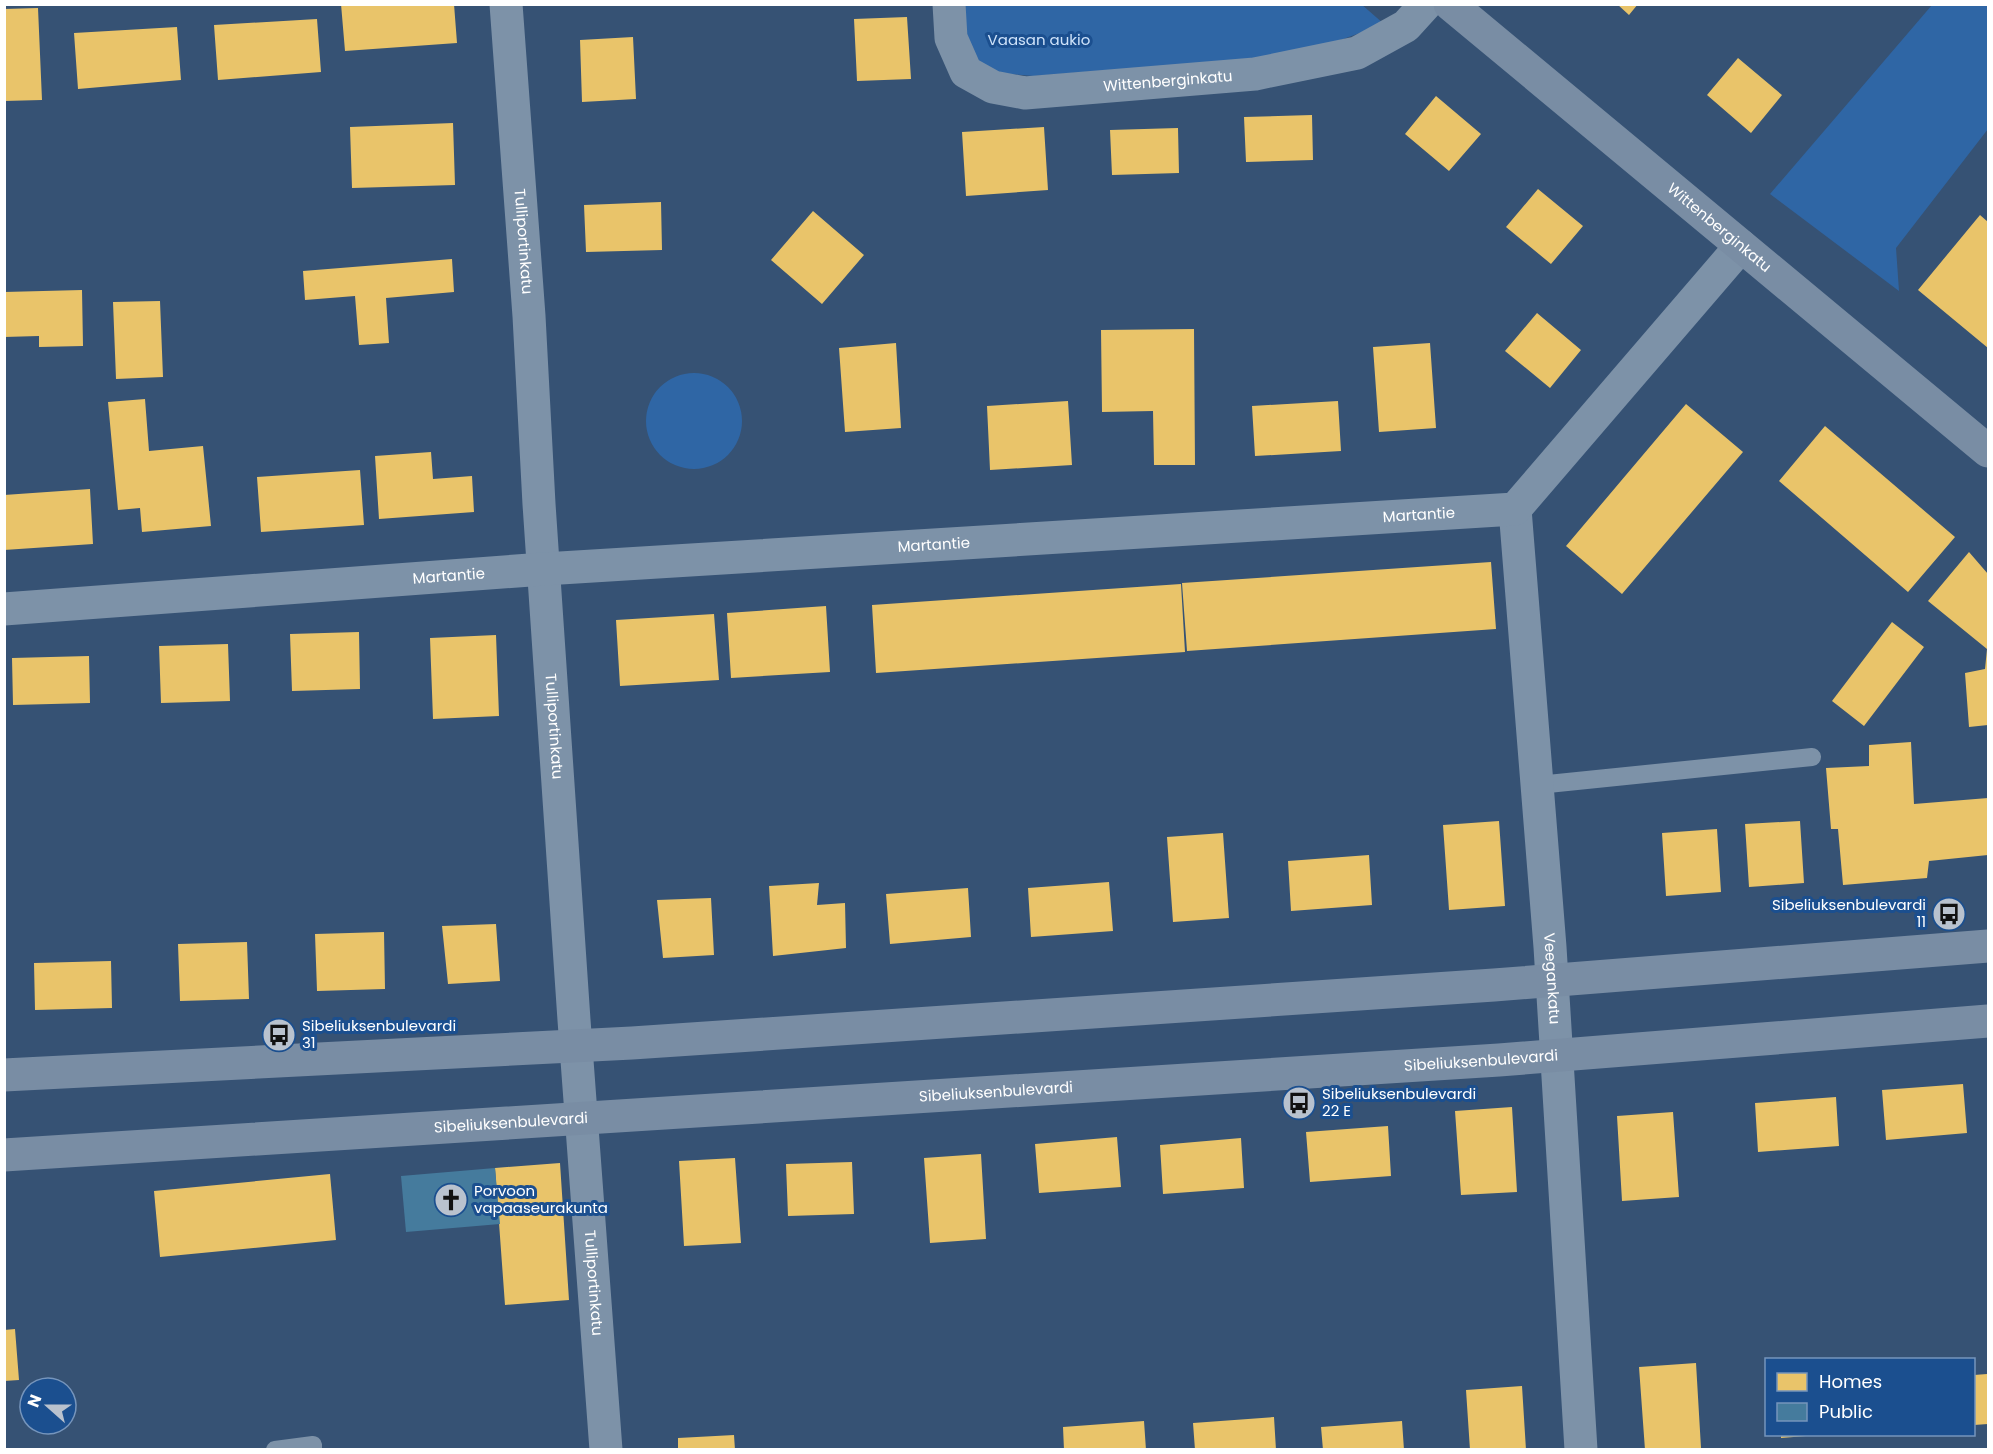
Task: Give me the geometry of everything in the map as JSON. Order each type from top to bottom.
[{"type":"main road","name":"Wittenberginkatu","points":[[1450,4],[1989,451]]},
{"type":"main road","points":[[4,1075],[577,1047],[1551,981],[1989,946]]},
{"type":"main road","name":"Sibeliuksenbulevardi","points":[[4,1155],[1556,1056],[1989,1021]]},
{"type":"street","name":"Tulliportinkatu","points":[[506,4],[529,316],[581,1118],[606,1449]]},
{"type":"street","name":"Wittenberginkatu","points":[[949,4],[951,38],[966,72],[993,87],[1025,93],[1255,74],[1358,53],[1406,26],[1426,4]]},
{"type":"street","points":[[1515,509],[1742,246]]},
{"type":"street","name":"Martantie","points":[[4,609],[544,569],[1515,509]]},
{"type":"street","name":"Veegankatu","points":[[1515,509],[1538,785],[1581,1449]]},
{"type":"lane","points":[[1538,785],[1812,757]]},
{"type":"lane","points":[[275,1449],[313,1445],[313,1449]]},
{"type":"green space","name":"Vaasan aukio","points":[[1361,4],[1384,24],[1300,55],[1034,76],[996,73],[978,63],[965,40],[963,5]]},
{"type":"green space","points":[[1932,5],[1988,5],[1988,129],[1896,248],[1899,291],[1770,194]]},
{"type":"green space","points":[[694,373],[712,377],[728,387],[738,403],[742,421],[738,439],[728,455],[712,465],[694,469],[676,465],[660,455],[650,439],[646,421],[650,403],[660,387],[676,377]]},
{"type":"building: Homes","points":[[341,4],[454,4],[457,43],[345,51]]},
{"type":"building: Homes","points":[[1617,4],[1638,4],[1629,15]]},
{"type":"building: Homes","points":[[38,8],[42,100],[4,101],[4,9]]},
{"type":"building: Homes","points":[[907,17],[911,79],[857,81],[854,19]]},
{"type":"building: Homes","points":[[317,19],[321,72],[218,80],[214,25]]},
{"type":"building: Homes","points":[[177,27],[181,80],[78,89],[74,33]]},
{"type":"building: Homes","points":[[633,37],[636,99],[582,102],[580,40]]},
{"type":"building: Homes","points":[[1738,58],[1782,95],[1751,133],[1707,95]]},
{"type":"building: Homes","points":[[1436,96],[1481,134],[1449,171],[1405,134]]},
{"type":"building: Homes","points":[[1312,115],[1313,160],[1246,162],[1244,117]]},
{"type":"building: Homes","points":[[453,123],[455,185],[352,188],[350,127]]},
{"type":"building: Homes","points":[[1044,127],[1048,190],[966,196],[962,132]]},
{"type":"building: Homes","points":[[1178,128],[1179,173],[1112,175],[1110,130]]},
{"type":"building: Homes","points":[[1538,189],[1583,226],[1551,264],[1506,227]]},
{"type":"building: Homes","points":[[661,202],[662,250],[586,252],[584,205]]},
{"type":"building: Homes","points":[[813,211],[864,255],[822,304],[771,260]]},
{"type":"building: Homes","points":[[1980,215],[1988,222],[1988,348],[1918,290]]},
{"type":"building: Homes","points":[[452,259],[454,292],[386,298],[389,343],[359,345],[355,296],[305,300],[303,271]]},
{"type":"building: Homes","points":[[82,290],[83,346],[39,347],[39,336],[4,337],[4,292]]},
{"type":"building: Homes","points":[[160,301],[163,377],[116,379],[113,302]]},
{"type":"building: Homes","points":[[1537,313],[1581,350],[1550,388],[1505,351]]},
{"type":"building: Homes","points":[[1194,329],[1195,465],[1154,465],[1153,411],[1102,412],[1101,330]]},
{"type":"building: Homes","points":[[896,343],[901,428],[845,432],[839,348]]},
{"type":"building: Homes","points":[[1430,343],[1436,428],[1379,432],[1373,347]]},
{"type":"building: Homes","points":[[145,399],[149,451],[203,446],[211,526],[142,532],[140,508],[118,510],[108,402]]},
{"type":"building: Homes","points":[[1068,401],[1072,465],[990,470],[987,406]]},
{"type":"building: Homes","points":[[1338,401],[1341,451],[1255,456],[1252,406]]},
{"type":"building: Homes","points":[[1686,404],[1743,452],[1622,594],[1566,546]]},
{"type":"building: Homes","points":[[1825,426],[1955,537],[1908,592],[1779,481]]},
{"type":"building: Homes","points":[[431,452],[433,479],[472,476],[474,512],[379,519],[375,456]]},
{"type":"building: Homes","points":[[360,470],[364,525],[261,532],[257,477]]},
{"type":"building: Homes","points":[[90,489],[93,544],[4,550],[4,495]]},
{"type":"building: Homes","points":[[1969,552],[1988,574],[1988,725],[1969,727],[1965,673],[1985,669],[1987,649],[1928,601]]},
{"type":"building: Homes","points":[[1491,562],[1496,629],[1187,651],[1182,583]]},
{"type":"building: Homes","points":[[1181,584],[1185,652],[876,673],[872,605]]},
{"type":"building: Homes","points":[[826,606],[830,672],[731,678],[727,613]]},
{"type":"building: Homes","points":[[714,614],[719,680],[620,686],[616,620]]},
{"type":"building: Homes","points":[[1892,622],[1924,647],[1864,726],[1832,701]]},
{"type":"building: Homes","points":[[359,632],[360,689],[292,691],[290,634]]},
{"type":"building: Homes","points":[[496,635],[499,716],[433,719],[430,638]]},
{"type":"building: Homes","points":[[228,644],[230,701],[161,703],[159,646]]},
{"type":"building: Homes","points":[[89,656],[90,703],[13,705],[12,658]]},
{"type":"building: Homes","points":[[1911,742],[1914,804],[1988,798],[1988,855],[1929,861],[1927,878],[1843,885],[1838,829],[1831,829],[1826,768],[1869,766],[1869,745]]},
{"type":"building: Homes","points":[[1499,821],[1505,906],[1449,910],[1443,825]]},
{"type":"building: Homes","points":[[1800,821],[1804,883],[1749,887],[1745,824]]},
{"type":"building: Homes","points":[[1717,829],[1721,892],[1666,896],[1662,833]]},
{"type":"building: Homes","points":[[1223,833],[1229,918],[1173,922],[1167,837]]},
{"type":"building: Homes","points":[[1369,855],[1372,905],[1291,911],[1288,861]]},
{"type":"building: Homes","points":[[1109,882],[1113,931],[1031,937],[1028,888]]},
{"type":"building: Homes","points":[[819,883],[817,905],[845,903],[846,948],[773,956],[769,886]]},
{"type":"building: Homes","points":[[968,888],[971,937],[890,944],[886,894]]},
{"type":"building: Homes","points":[[711,898],[714,955],[663,958],[657,900]]},
{"type":"building: Homes","points":[[496,924],[500,981],[448,984],[442,926]]},
{"type":"building: Homes","points":[[384,932],[385,989],[317,991],[315,934]]},
{"type":"building: Homes","points":[[247,942],[249,999],[180,1001],[178,944]]},
{"type":"building: Homes","points":[[111,961],[112,1008],[35,1010],[34,963]]},
{"type":"building: Homes","points":[[1963,1084],[1967,1133],[1886,1140],[1882,1090]]},
{"type":"building: Homes","points":[[1836,1097],[1839,1146],[1758,1152],[1755,1103]]},
{"type":"building: Homes","points":[[1512,1107],[1517,1192],[1461,1195],[1455,1111]]},
{"type":"building: Homes","points":[[1673,1112],[1679,1197],[1622,1201],[1617,1116]]},
{"type":"building: Homes","points":[[1388,1126],[1391,1176],[1310,1182],[1306,1132]]},
{"type":"building: Homes","points":[[1117,1137],[1121,1187],[1039,1193],[1035,1144]]},
{"type":"building: Homes","points":[[1241,1138],[1244,1188],[1163,1194],[1160,1145]]},
{"type":"building: Homes","points":[[981,1154],[986,1239],[930,1243],[924,1158]]},
{"type":"building: Homes","points":[[735,1158],[741,1243],[684,1246],[679,1161]]},
{"type":"building: Homes","points":[[852,1162],[854,1214],[788,1216],[786,1164]]},
{"type":"building: Homes","points":[[560,1163],[569,1300],[505,1305],[495,1168]]},
{"type":"building: Homes","points":[[330,1174],[336,1240],[160,1257],[154,1191]]},
{"type":"building: Homes","points":[[15,1329],[18,1380],[4,1381],[4,1330]]},
{"type":"building: Homes","points":[[1696,1363],[1701,1448],[1645,1450],[1639,1367]]},
{"type":"building: Homes","points":[[1987,1374],[1988,1424],[1975,1425],[1975,1375]]},
{"type":"building: Homes","points":[[1522,1386],[1526,1450],[1470,1450],[1466,1390]]},
{"type":"building: Homes","points":[[1274,1417],[1276,1450],[1195,1450],[1193,1423]]},
{"type":"building: Homes","points":[[1144,1421],[1146,1450],[1064,1450],[1063,1427]]},
{"type":"building: Homes","points":[[1402,1421],[1404,1450],[1323,1450],[1321,1427]]},
{"type":"building: Homes","points":[[734,1435],[735,1450],[678,1450],[678,1438]]},
{"type":"building: Homes","points":[[1781,1436],[1806,1436],[1781,1438]]},
{"type":"building: Public","name":"Porvoon vapaaseurakunta","points":[[495,1168],[500,1224],[406,1232],[401,1176]]},
{"type":"place","name":"Sibeliuksenbulevardi 11","points":[[1949,914]]},
{"type":"place","name":"Sibeliuksenbulevardi 31","points":[[279,1035]]},
{"type":"place","name":"Sibeliuksenbulevardi 22 E","points":[[1299,1103]]},
{"type":"place","name":"Porvoon vapaaseurakunta","points":[[451,1200]]}]
